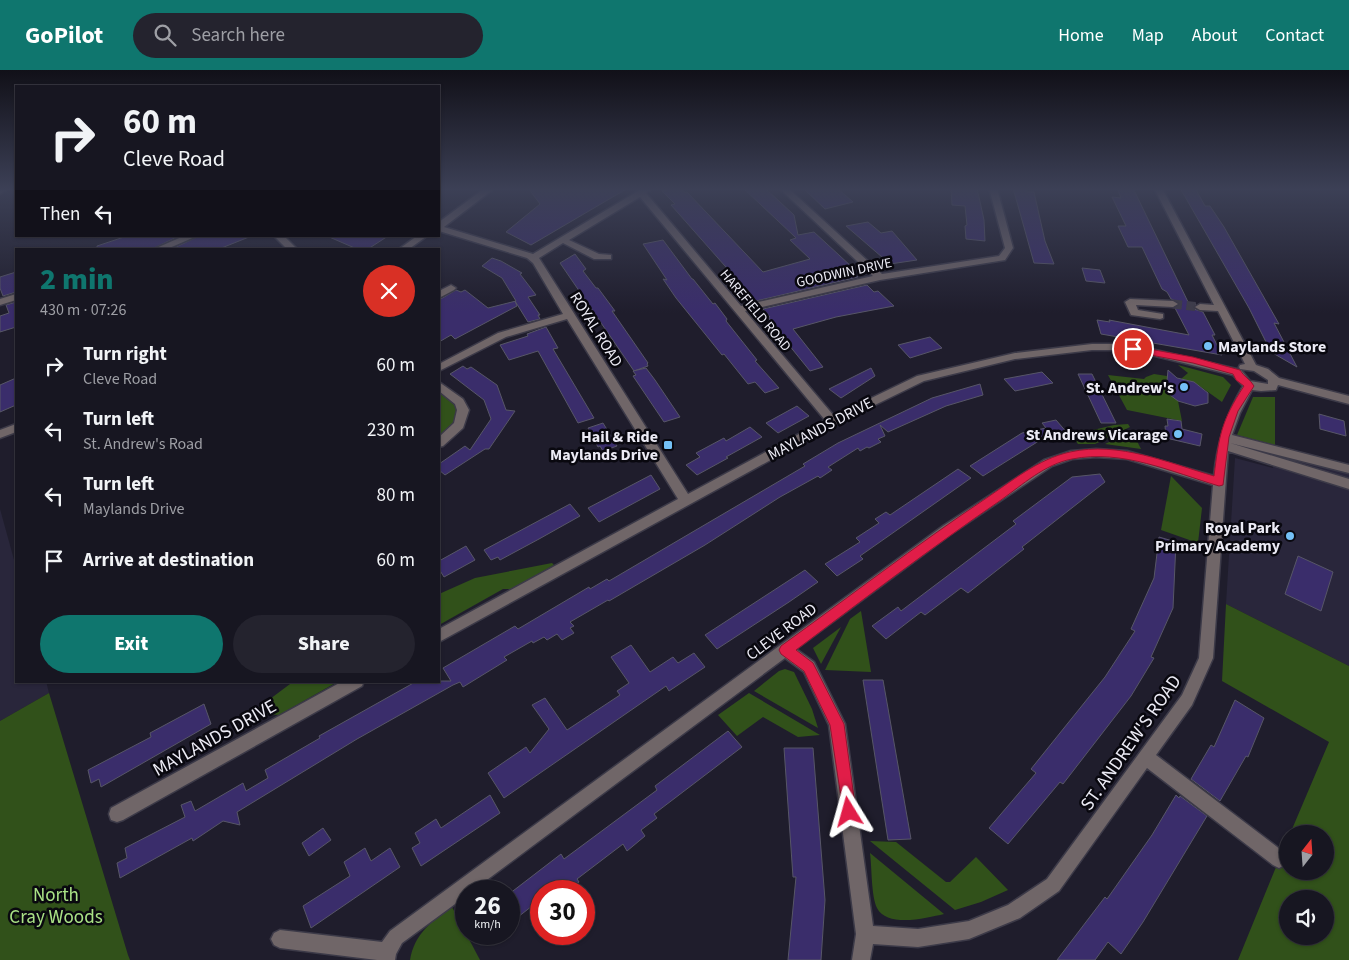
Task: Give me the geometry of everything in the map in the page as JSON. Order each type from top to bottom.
[{"type":"street","points":[[447,230],[534,257],[580,230]]},
{"type":"street","name":"HAREFIELD ROAD","points":[[675,230],[738,310],[832,421]]},
{"type":"street","points":[[828,230],[880,277]]},
{"type":"street","name":"GOODWIN DRIVE","points":[[738,310],[880,277],[1002,258],[1009,248],[1004,230]]},
{"type":"street","points":[[1180,230],[1252,367]]},
{"type":"street","points":[[161,248],[189,237]]},
{"type":"street","points":[[279,237],[291,248]]},
{"type":"street","points":[[405,248],[421,237]]},
{"type":"street","points":[[562,240],[597,257],[608,257]]},
{"type":"street","name":"ROYAL ROAD","points":[[534,257],[686,501]]},
{"type":"street","points":[[440,294],[451,288]]},
{"type":"street","points":[[0,302],[15,297]]},
{"type":"street","points":[[1160,316],[1134,313],[1130,302],[1173,304]]},
{"type":"street","points":[[1200,306],[1221,308]]},
{"type":"street","points":[[440,367],[502,335],[569,315]]},
{"type":"street","name":"MAYLANDS DRIVE","points":[[440,635],[832,421],[921,378],[1015,356],[1068,348],[1092,347],[1124,348],[1193,360],[1237,372]]},
{"type":"street","points":[[1275,380],[1272,387],[1261,389],[1249,386],[1239,378],[1237,372],[1242,367],[1252,367],[1266,372],[1275,380],[1349,400]]},
{"type":"street","name":"ST. ANDREW'S ROAD","points":[[865,934],[918,938],[969,930],[1014,912],[1053,885],[1187,700],[1206,658],[1219,482],[1224,441],[1233,411],[1249,386]]},
{"type":"street","points":[[440,387],[459,402],[463,410],[459,425],[440,442]]},
{"type":"street","points":[[0,434],[15,428]]},
{"type":"street","points":[[1224,441],[1349,468]]},
{"type":"street","points":[[1224,441],[1349,484]]},
{"type":"street","name":"CLEVE ROAD","points":[[390,950],[786,650],[948,530],[1048,463],[1079,454],[1127,454],[1219,482]]},
{"type":"street","points":[[786,650],[809,667],[837,724],[865,934],[861,960]]},
{"type":"street","name":"MAYLANDS DRIVE","points":[[117,814],[353,683]]},
{"type":"street","points":[[1146,757],[1279,859]]},
{"type":"street","points":[[280,939],[390,950]]},
{"type":"shaded area","name":"Royal Park Primary Academy","points":[[1275,445],[1349,464],[1349,666],[1226,604],[1235,458],[1273,468]]},
{"type":"shaded area","points":[[0,509],[15,563],[15,683],[46,683],[49,693],[0,721]]},
{"type":"green space","points":[[1178,365],[1223,377],[1231,385],[1222,402],[1194,382],[1181,379],[1188,373]]},
{"type":"green space","points":[[1154,374],[1167,376],[1172,381],[1166,392],[1178,401],[1182,421],[1127,410],[1108,375],[1144,379]]},
{"type":"green space","points":[[440,392],[457,407],[456,417],[447,431],[440,437]]},
{"type":"green space","points":[[1253,397],[1275,397],[1275,445],[1237,435]]},
{"type":"green space","points":[[1128,424],[1130,427],[1095,444],[1078,444],[1072,435],[1114,425]]},
{"type":"green space","points":[[1132,431],[1141,449],[1105,444]]},
{"type":"green space","points":[[1171,476],[1202,508],[1198,543],[1161,530]]},
{"type":"green space","points":[[552,563],[554,565],[511,589],[503,589],[440,624],[440,594],[475,578]]},
{"type":"green space","points":[[1226,604],[1349,666],[1349,960],[1238,960],[1279,860],[1279,880],[1334,880],[1334,825],[1294,825],[1329,742],[1222,681]]},
{"type":"green space","points":[[861,611],[871,672],[825,670],[850,619]]},
{"type":"green space","points":[[841,627],[821,664],[813,648]]},
{"type":"green space","points":[[785,669],[794,672],[812,709],[818,728],[754,691],[779,671]]},
{"type":"green space","points":[[291,683],[335,683],[279,715],[264,714],[242,720]]},
{"type":"green space","name":"North Cray Woods","points":[[49,693],[130,960],[0,960],[0,721]]},
{"type":"green space","points":[[749,693],[820,735],[798,737],[763,717],[737,736],[718,715]]},
{"type":"green space","points":[[870,841],[896,842],[946,882],[950,882],[976,857],[1008,890],[981,902],[955,910]]},
{"type":"green space","points":[[870,853],[944,914],[928,918],[898,920],[882,914],[875,903]]},
{"type":"green space","points":[[452,907],[455,913],[455,945],[472,945],[480,960],[410,960],[415,943],[420,935]]},
{"type":"building","points":[[509,230],[557,230],[531,245],[506,232]]},
{"type":"building","points":[[693,230],[723,230],[763,272],[810,259],[790,240],[796,238],[787,230],[797,230],[798,235],[814,232],[852,267],[856,272],[853,272],[858,277],[756,301]]},
{"type":"building","points":[[850,230],[877,230],[881,233],[892,231],[917,260],[890,264]]},
{"type":"building","points":[[965,230],[984,230],[985,241],[966,239]]},
{"type":"building","points":[[1025,230],[1042,230],[1054,264],[1034,263]]},
{"type":"building","points":[[1120,230],[1153,230],[1189,304],[1196,304],[1193,306],[1194,309],[1203,312],[1215,335],[1212,335],[1222,355],[1101,334],[1097,320],[1110,322],[1109,320],[1189,335],[1175,308],[1180,303],[1171,299],[1167,292],[1162,289],[1142,247],[1128,247]]},
{"type":"building","points":[[1204,230],[1225,230],[1279,324],[1274,323],[1297,367],[1271,352],[1249,308]]},
{"type":"building","points":[[124,237],[177,237],[154,248],[97,248],[97,246]]},
{"type":"building","points":[[197,237],[249,237],[222,248],[174,248]]},
{"type":"building","points":[[329,237],[386,237],[370,248],[355,248]]},
{"type":"building","points":[[663,240],[692,279],[713,304],[715,303],[727,319],[726,321],[757,360],[755,361],[779,388],[765,393],[755,382],[748,384],[676,298],[663,279],[667,280],[643,244]]},
{"type":"building","points":[[575,254],[586,269],[583,271],[615,311],[612,311],[648,363],[648,366],[634,371],[560,263]]},
{"type":"building","points":[[492,258],[522,273],[520,274],[536,295],[528,297],[540,315],[538,315],[540,319],[528,322],[502,278],[482,266]]},
{"type":"building","points":[[1082,268],[1100,270],[1105,283],[1086,281]]},
{"type":"building","points":[[15,272],[15,292],[3,296],[0,288],[0,277]]},
{"type":"building","points":[[867,285],[874,292],[878,291],[894,306],[836,317],[793,329],[823,367],[810,371],[776,329],[768,317],[770,317],[763,309]]},
{"type":"building","points":[[456,290],[461,292],[465,290],[488,308],[515,301],[517,306],[455,339],[451,335],[440,341],[440,299]]},
{"type":"building","points":[[15,302],[15,327],[0,332],[0,316],[9,313],[6,305]]},
{"type":"building","points":[[546,327],[558,348],[553,349],[594,418],[578,423],[538,351],[509,360],[500,345],[528,336],[527,334]]},
{"type":"building","points":[[930,337],[942,348],[910,358],[898,345]]},
{"type":"building","points":[[463,366],[467,369],[471,367],[497,385],[506,410],[515,411],[489,449],[485,449],[445,475],[440,471],[440,463],[465,446],[470,450],[491,419],[484,400],[450,374]]},
{"type":"building","points":[[646,368],[680,417],[664,422],[633,376],[636,375],[633,371]]},
{"type":"building","points":[[871,368],[875,376],[841,398],[829,389]]},
{"type":"building","name":"St. Andrew's","points":[[1168,370],[1177,378],[1194,382],[1208,393],[1208,403],[1195,406],[1178,401],[1166,392]]},
{"type":"building","points":[[1042,372],[1053,383],[1015,391],[1004,379]]},
{"type":"building","points":[[1078,374],[1092,374],[1116,423],[1101,423]]},
{"type":"building","points":[[15,378],[15,405],[0,412],[0,385]]},
{"type":"building","points":[[980,384],[983,395],[946,406],[888,432],[880,425],[885,436],[878,439],[881,442],[860,451],[858,448],[828,467],[832,470],[820,478],[818,476],[780,497],[705,545],[570,622],[574,626],[570,628],[574,633],[562,640],[557,634],[547,640],[544,637],[533,643],[532,641],[504,657],[507,660],[463,687],[460,682],[453,685],[357,739],[237,812],[240,825],[223,821],[193,841],[192,838],[120,878],[117,863],[127,858],[125,848],[185,817],[181,805],[191,801],[195,811],[243,783],[246,791],[268,778],[265,770],[320,738],[319,736],[413,683],[451,681],[443,668],[515,626],[518,629],[589,587],[590,589],[607,579],[609,581],[805,466],[803,464],[838,443],[932,398]]},
{"type":"building","points":[[797,406],[809,416],[778,433],[766,423]]},
{"type":"building","points":[[1319,414],[1344,421],[1346,436],[1320,429]]},
{"type":"building","name":"St Andrews Vicarage","points":[[1167,419],[1181,421],[1182,429],[1202,434],[1200,446],[1166,438],[1165,426],[1168,426]]},
{"type":"building","points":[[1056,420],[1069,435],[1053,438],[1050,434],[983,476],[970,466],[1022,433],[1046,428],[1042,423]]},
{"type":"building","points":[[603,423],[617,446],[603,451],[600,446],[598,447],[588,428]]},
{"type":"building","points":[[750,427],[762,437],[697,475],[686,465],[700,457],[696,453],[724,438],[726,441]]},
{"type":"building","points":[[958,469],[971,478],[860,556],[863,559],[837,576],[825,564],[860,542],[856,538],[879,523],[875,519],[886,512],[890,515]]},
{"type":"building","points":[[1100,474],[1105,482],[1022,547],[1024,549],[968,593],[961,588],[925,615],[921,612],[886,639],[872,626],[898,607],[901,611],[1016,524],[1013,521],[1072,477]]},
{"type":"building","points":[[651,475],[660,489],[599,522],[588,508]]},
{"type":"building","points":[[570,504],[580,516],[500,560],[498,557],[491,560],[484,550]]},
{"type":"building","points":[[1159,537],[1176,542],[1173,608],[1151,657],[1154,658],[1131,696],[1063,784],[1060,782],[1008,844],[989,828],[1036,773],[1031,769],[1105,677],[1135,631],[1131,629],[1154,578]]},
{"type":"building","points":[[466,546],[475,560],[444,577],[440,571],[440,560]]},
{"type":"building","points":[[1298,556],[1333,572],[1321,611],[1285,594]]},
{"type":"building","points":[[805,570],[818,582],[717,649],[705,635]]},
{"type":"building","points":[[631,645],[650,672],[673,657],[678,663],[694,653],[705,667],[669,691],[666,686],[504,798],[488,773],[526,747],[530,753],[549,729],[532,705],[545,698],[567,730],[620,695],[617,691],[629,683],[611,657]]},
{"type":"building","points":[[863,680],[883,680],[911,839],[888,840]]},
{"type":"building","points":[[1235,700],[1264,718],[1248,757],[1246,756],[1220,801],[1191,779],[1211,745],[1214,747]]},
{"type":"building","points":[[204,704],[211,724],[101,787],[99,779],[91,783],[88,770],[151,737],[150,733]]},
{"type":"building","points":[[728,731],[742,747],[654,814],[657,818],[641,830],[645,836],[627,851],[623,844],[578,880],[530,880],[530,908],[520,915],[520,886],[561,854],[564,859],[657,790],[655,786]]},
{"type":"building","points":[[784,748],[813,748],[825,900],[821,960],[788,960],[796,877],[793,877]]},
{"type":"building","points":[[490,795],[500,813],[421,866],[412,848],[420,843],[415,833],[436,819],[441,828]]},
{"type":"building","points":[[1176,795],[1207,816],[1143,922],[1121,954],[1108,942],[1095,960],[1057,960],[1105,897],[1107,899],[1152,835]]},
{"type":"building","points":[[323,828],[331,840],[309,856],[302,843]]},
{"type":"building","points":[[365,848],[371,861],[390,848],[400,867],[311,928],[303,906],[350,876],[344,862]]},
{"type":"tunnel","points":[[1173,304],[1200,307]]},
{"type":"place","name":"Maylands Store","points":[[1208,346]]},
{"type":"place","name":"St. Andrew's","points":[[1184,387]]},
{"type":"place","name":"St Andrews Vicarage","points":[[1178,434]]},
{"type":"place","name":"Hail & Ride Maylands Drive","points":[[668,445]]},
{"type":"place","name":"Royal Park Primary Academy","points":[[1290,536]]},
{"type":"route","points":[[849,812],[837,724],[809,667],[786,650],[948,530],[1048,463],[1071,455],[1096,453],[1127,454],[1219,482],[1224,437],[1233,411],[1249,386],[1239,378],[1237,372],[1193,360],[1133,349]]}]
